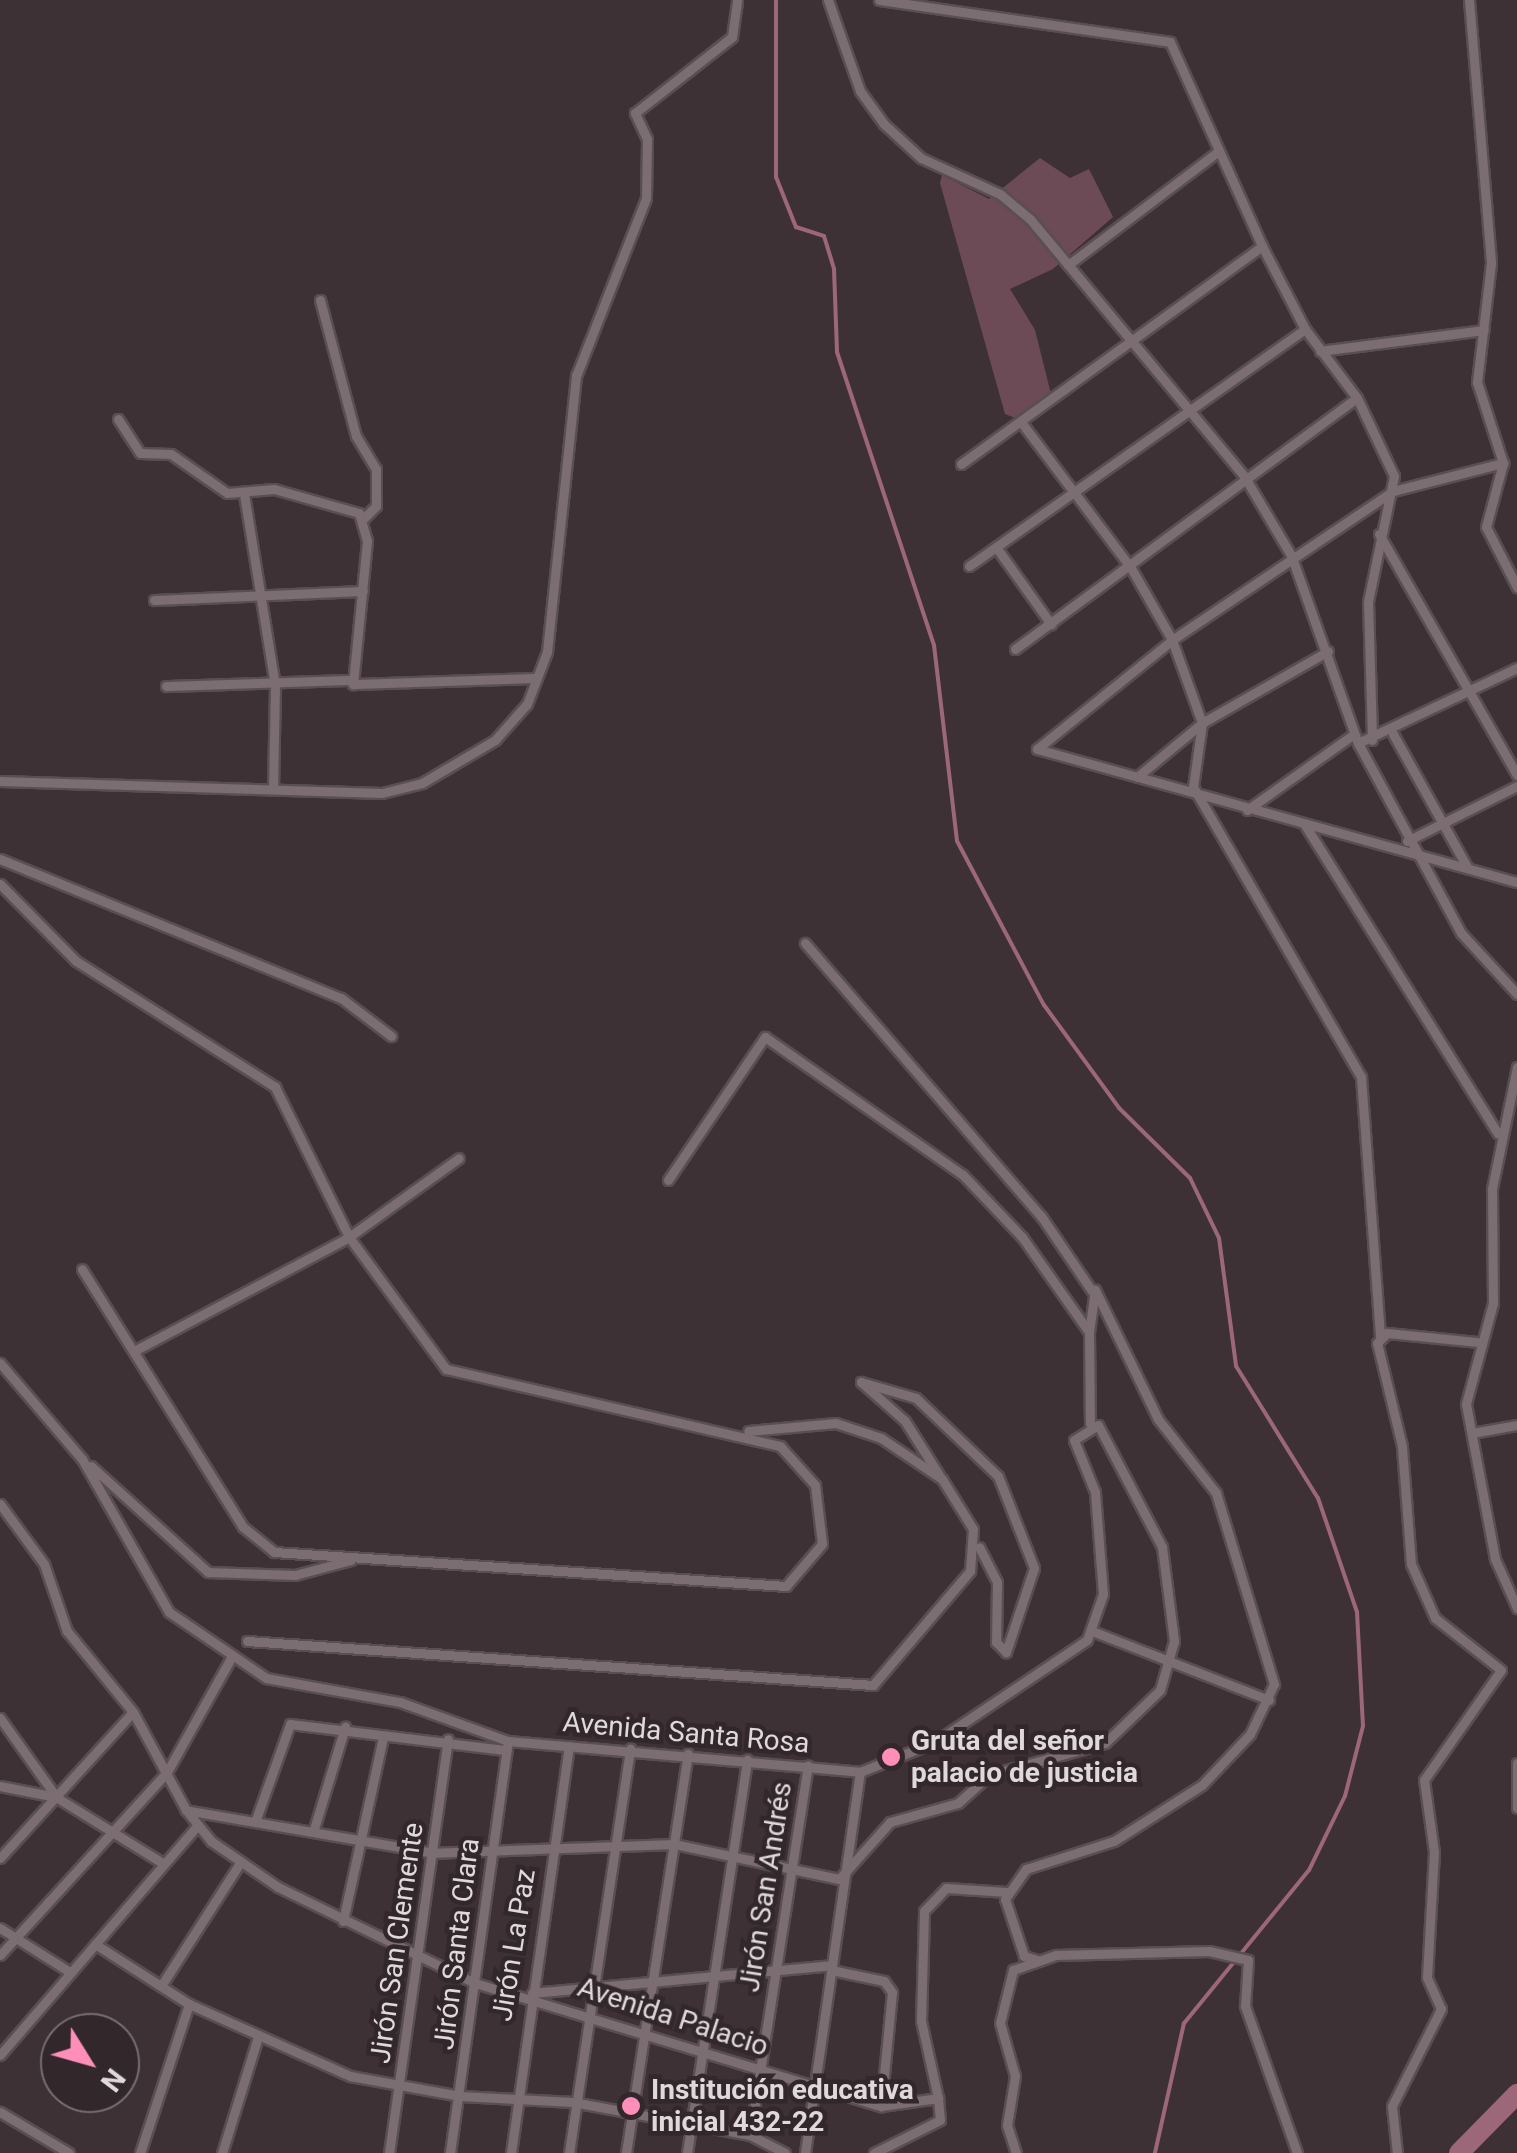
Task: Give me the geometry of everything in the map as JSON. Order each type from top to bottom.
[{"type":"street","points":[[0,781],[88,791],[273,788],[382,793],[422,783],[495,740],[538,678],[555,610],[576,376],[646,198],[647,139],[634,113],[732,36],[737,0]]},
{"type":"street","points":[[828,0],[853,76],[884,124],[921,158],[1014,204],[1129,335],[1183,410],[1244,476],[1291,554],[1328,651],[1354,739],[1407,841],[1461,933],[1517,994]]},
{"type":"street","points":[[879,0],[1170,42],[1262,246],[1305,329],[1357,398],[1386,452],[1393,492],[1379,534],[1366,638],[1372,740]]},
{"type":"street","points":[[1469,0],[1490,263],[1477,382],[1502,463],[1486,527],[1517,588]]},
{"type":"street","points":[[1068,265],[1219,151]]},
{"type":"street","points":[[961,464],[1021,422],[1129,335],[1262,246]]},
{"type":"street","points":[[320,300],[356,436],[376,469],[376,506],[363,519],[364,591],[350,680]]},
{"type":"street","points":[[968,566],[1183,410],[1305,329]]},
{"type":"street","points":[[1320,352],[1484,330]]},
{"type":"street","points":[[1014,650],[1131,568],[1244,476],[1357,398]]},
{"type":"street","points":[[118,419],[140,453],[172,454],[216,488],[244,494],[284,490],[363,519]]},
{"type":"street","points":[[1021,422],[1070,495],[1131,568],[1172,640],[1202,723],[1193,788],[1361,1077],[1380,1336],[1402,1446],[1412,1564],[1434,1618],[1501,1670],[1424,1780],[1434,1852],[1427,1977],[1440,2009],[1392,2106],[1396,2153]]},
{"type":"street","points":[[1502,463],[1393,492],[1291,554],[1172,640],[1037,749],[1193,788],[1247,810],[1517,882]]},
{"type":"street","points":[[244,494],[264,594],[274,686],[273,788]]},
{"type":"street","points":[[1379,534],[1517,774]]},
{"type":"street","points":[[996,548],[1052,624]]},
{"type":"street","points":[[154,600],[364,591]]},
{"type":"street","points":[[1137,777],[1202,723],[1328,651]]},
{"type":"street","points":[[1247,810],[1354,739],[1372,740],[1393,734],[1517,668]]},
{"type":"street","points":[[166,686],[274,686],[350,680],[368,688],[538,678]]},
{"type":"street","points":[[1393,734],[1438,823],[1468,869]]},
{"type":"street","points":[[1407,841],[1517,786]]},
{"type":"street","points":[[1306,825],[1498,1134]]},
{"type":"street","points":[[0,859],[340,998],[390,1036]]},
{"type":"street","points":[[0,884],[76,962],[275,1087],[349,1237],[460,1376],[746,1432],[780,1446],[815,1485],[822,1544],[796,1583],[353,1559],[258,1542],[82,1270]]},
{"type":"street","points":[[805,944],[1041,1216],[1126,1341],[1158,1419],[1216,1493],[1272,1656],[1269,1700],[1202,1785],[1114,1841],[1026,1869],[1007,1892]]},
{"type":"street","points":[[668,1180],[764,1037],[963,1175],[1089,1332]]},
{"type":"street","points":[[1517,1067],[1498,1134],[1493,1303],[1476,1342],[1466,1392],[1495,1559],[1517,1608]]},
{"type":"street","points":[[134,1351],[349,1237],[459,1158]]},
{"type":"street","points":[[839,1880],[890,1822],[958,1803],[989,1775],[1105,1743],[1160,1690],[1171,1664],[1156,1524],[1090,1423],[1092,1290]]},
{"type":"street","points":[[1380,1336],[1476,1342]]},
{"type":"street","points":[[0,1363],[82,1459],[208,1572],[295,1575],[353,1559]]},
{"type":"street","points":[[861,1382],[916,1398],[998,1476],[1034,1568],[1006,1652],[996,1642],[998,1582],[979,1548],[942,1478],[905,1421],[861,1382]]},
{"type":"street","points":[[746,1432],[836,1423],[881,1438],[942,1478]]},
{"type":"street","points":[[805,2153],[834,1968],[839,1880],[860,1772],[921,1750],[1044,1676],[1092,1631],[1103,1594],[1095,1492],[1074,1440],[1090,1423]]},
{"type":"street","points":[[1472,1433],[1517,1425]]},
{"type":"street","points":[[82,1459],[169,1612],[232,1656],[300,1691],[400,1702],[507,1746]]},
{"type":"street","name":"Avenida Palacio","points":[[0,1504],[44,1564],[67,1632],[133,1712],[196,1826],[240,1863],[418,1961],[475,1983],[528,1993],[643,2034],[882,2106],[938,2098]]},
{"type":"street","points":[[247,1642],[846,1690],[886,1678],[950,1602],[979,1548]]},
{"type":"street","points":[[1092,1631],[1269,1700]]},
{"type":"street","points":[[0,1955],[106,1832],[167,1772],[232,1656]]},
{"type":"street","points":[[0,1858],[133,1712]]},
{"type":"street","points":[[0,1718],[56,1797],[106,1832],[164,1864]]},
{"type":"street","points":[[256,1822],[290,1724],[346,1727],[383,1737],[507,1746]]},
{"type":"street","points":[[314,1829],[346,1727]]},
{"type":"street","points":[[343,1920],[383,1737]]},
{"type":"street","name":"Jirón San Clemente","points":[[389,2153],[448,1739]]},
{"type":"street","name":"Avenida Santa Rosa","points":[[507,1746],[630,1749],[860,1772]]},
{"type":"street","name":"Jirón Santa Clara","points":[[450,2153],[507,1746]]},
{"type":"street","name":"Jirón La Paz","points":[[511,2153],[528,1993],[569,1746]]},
{"type":"street","points":[[569,2153],[584,2014],[630,1749]]},
{"type":"street","points":[[626,2153],[688,1754]]},
{"type":"street","points":[[687,2153],[747,1760]]},
{"type":"street","points":[[1517,1763],[1517,1808]]},
{"type":"street","name":"Jirón San Andrés","points":[[750,2135],[808,1766]]},
{"type":"street","points":[[0,1786],[56,1797]]},
{"type":"street","points":[[186,1810],[314,1829],[434,1853],[615,1843],[674,1844],[839,1880]]},
{"type":"street","points":[[0,2055],[196,1826]]},
{"type":"street","points":[[162,1986],[240,1863]]},
{"type":"street","points":[[874,2153],[940,2120],[921,2021],[924,1911],[946,1888],[1007,1892]]},
{"type":"street","points":[[1007,1892],[1024,1956],[1037,1960],[1238,1952],[1248,1960],[1245,2006],[1297,2153]]},
{"type":"street","points":[[0,1928],[70,1972]]},
{"type":"street","points":[[94,1944],[189,2004],[350,2076],[460,2096],[573,2102],[750,2135],[785,2153]]},
{"type":"street","points":[[1016,2153],[1007,2124],[1015,2076],[1002,2040],[1003,1997],[1013,1970],[1037,1960]]},
{"type":"street","points":[[528,1993],[589,1981],[654,1985],[774,1969],[834,1968],[884,1981],[892,1992],[882,2106]]},
{"type":"street","points":[[140,2153],[189,2004]]},
{"type":"street","points":[[222,2153],[258,2037]]},
{"type":"street","points":[[0,2112],[69,2153]]},
{"type":"shaded area","points":[[1040,158],[1070,178],[1089,169],[1113,217],[1053,269],[1010,289],[1035,330],[1051,394],[1015,418],[1005,414],[940,183],[942,175],[989,199]]},
{"type":"waterway","points":[[776,0],[776,177],[796,227],[824,236],[834,269],[837,352],[934,645],[957,841],[1044,1005],[1119,1108],[1190,1178],[1219,1238],[1236,1366],[1318,1498],[1357,1612],[1363,1726],[1345,1796],[1309,1870],[1184,2023],[1155,2153]]},
{"type":"waterway","points":[[1459,2153],[1517,2094]]},
{"type":"place","name":"Gruta del señor palacio de justicia","points":[[891,1757]]},
{"type":"place","name":"Institución educativa inicial 432-22","points":[[631,2106]]}]
